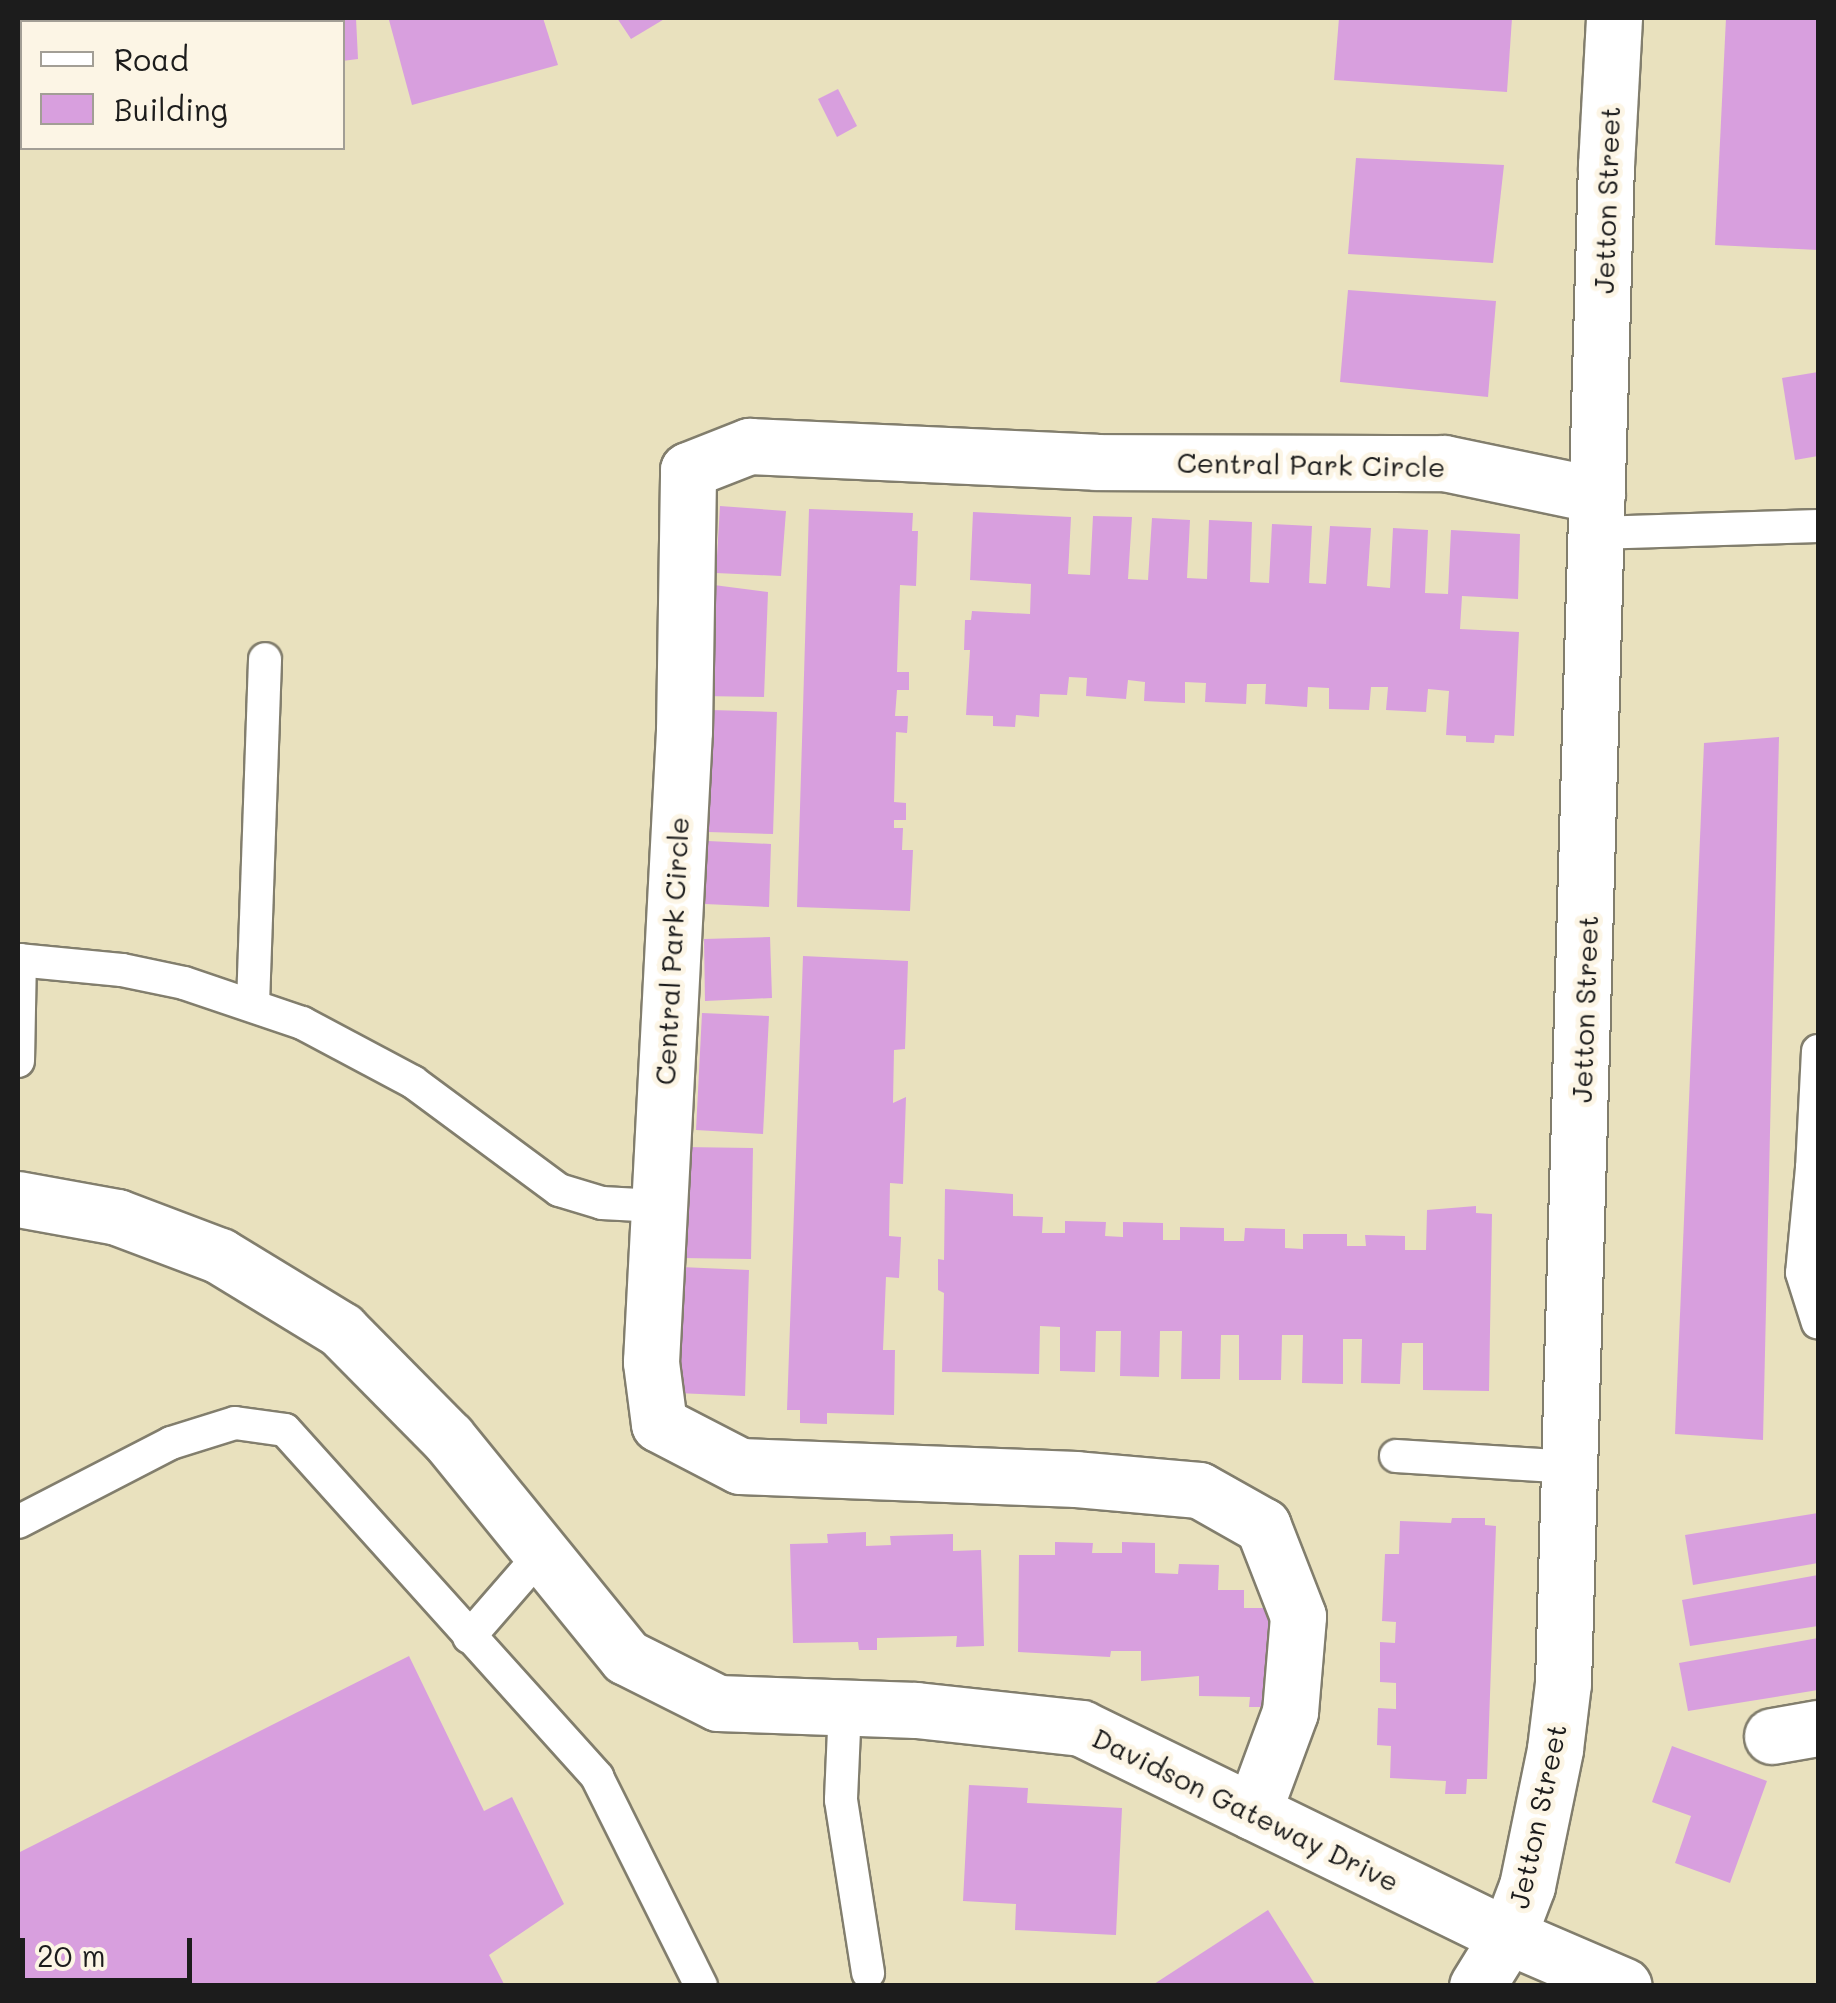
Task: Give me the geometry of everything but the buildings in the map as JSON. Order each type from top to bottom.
[{"type":"street","name":"Jetton Street","points":[[1478,1986],[1508,1936],[1527,1886],[1556,1749],[1572,1467],[1596,514],[1614,18]]},
{"type":"street","name":"Central Park Circle","points":[[1253,1812],[1290,1712],[1298,1616],[1264,1526],[1199,1490],[1076,1479],[740,1466],[658,1424],[651,1362],[684,731],[688,470],[749,446],[1096,462],[1444,463],[1596,514]]},
{"type":"street","name":"Davidson Gateway Drive","points":[[18,1199],[116,1217],[220,1256],[342,1330],[448,1438],[626,1658],[718,1703],[916,1710],[1080,1728],[1508,1936],[1624,1986]]},
{"type":"lane","points":[[1596,514],[1818,526]]},
{"type":"lane","points":[[253,1004],[265,659]]},
{"type":"lane","points":[[18,1060],[19,960],[122,970],[253,1004],[346,1043],[413,1082],[559,1190],[602,1204],[658,1206]]},
{"type":"lane","points":[[1818,1051],[1815,1172],[1802,1273],[1818,1323]]},
{"type":"lane","points":[[18,1522],[171,1444],[235,1422],[286,1430],[597,1777],[701,1986]]},
{"type":"lane","points":[[1396,1456],[1572,1467]]},
{"type":"lane","points":[[469,1637],[542,1553]]},
{"type":"lane","points":[[845,1707],[842,1800],[868,1973]]}]
